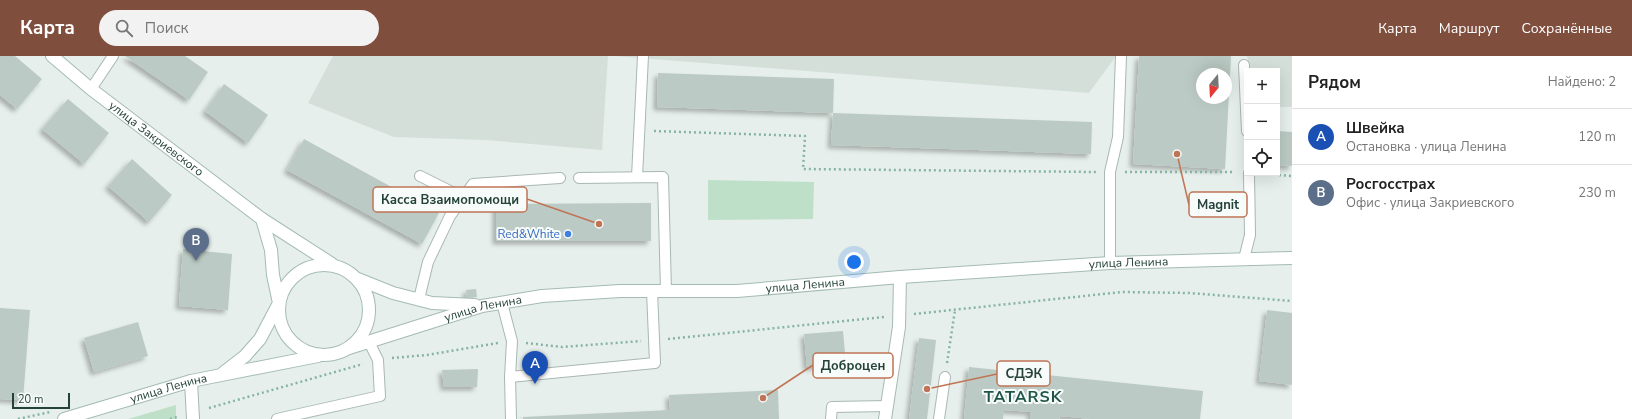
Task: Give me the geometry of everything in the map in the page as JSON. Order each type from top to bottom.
[{"type":"main road","name":"улица Закриевского","points":[[52,56],[91,88],[262,219],[332,264]]},
{"type":"main road","points":[[193,415],[191,381],[222,374],[245,356],[260,339],[279,303],[273,274],[271,250],[262,219]]},
{"type":"main road","name":"улица Ленина","points":[[64,419],[191,381],[322,355],[336,354],[349,348],[482,306],[542,296],[620,291],[737,292],[900,277],[1110,263],[1292,258]]},
{"type":"main road","name":"улица Ленина","points":[[322,355],[307,352],[294,344],[284,332],[279,318],[279,303],[283,289],[292,277],[304,269],[317,264],[332,264],[346,270],[358,280],[367,293],[370,308],[368,324],[360,337],[349,348]]},
{"type":"main road","points":[[885,419],[899,327],[900,277]]},
{"type":"main road","points":[[358,280],[393,293],[432,302],[482,306]]},
{"type":"lane","points":[[91,88],[113,56]]},
{"type":"lane","points":[[637,177],[643,56]]},
{"type":"lane","points":[[1110,263],[1110,172],[1118,137],[1121,56]]},
{"type":"lane","points":[[1244,65],[1246,104]]},
{"type":"lane","points":[[420,176],[464,198]]},
{"type":"lane","points":[[1244,176],[1250,235],[1244,259]]},
{"type":"lane","points":[[579,178],[663,177],[666,291]]},
{"type":"lane","points":[[419,299],[428,262],[450,216],[473,184],[560,178]]},
{"type":"lane","points":[[510,376],[655,363],[652,291]]},
{"type":"lane","points":[[502,303],[512,340],[510,376],[511,419]]},
{"type":"lane","points":[[277,419],[312,415],[380,396],[378,360],[369,342]]},
{"type":"lane","points":[[939,419],[945,377]]},
{"type":"lane","points":[[831,419],[832,407],[887,406]]},
{"type":"path","points":[[640,130],[805,136],[803,169],[1244,173]]},
{"type":"path","points":[[1280,175],[1292,176]]},
{"type":"path","points":[[170,419],[193,415],[378,360],[427,355],[512,340],[562,348],[899,316],[1122,292],[1189,293],[1292,301]]},
{"type":"path","points":[[945,377],[955,310]]},
{"type":"shaded area","points":[[333,56],[608,56],[602,150],[486,140],[394,137],[308,103]]},
{"type":"shaded area","points":[[614,56],[1116,56],[1089,93]]},
{"type":"shaded area","points":[[1247,56],[1292,56],[1292,107],[1280,107],[1280,68],[1250,68]]},
{"type":"green space","points":[[708,180],[814,182],[813,219],[708,220]]},
{"type":"green space","points":[[176,405],[176,419],[128,419]]},
{"type":"building","points":[[0,56],[15,56],[42,79],[17,109],[0,95]]},
{"type":"building","points":[[125,56],[185,56],[208,72],[189,100]]},
{"type":"building","points":[[1139,56],[1231,56],[1230,68],[1196,68],[1196,104],[1228,104],[1225,169],[1133,164]]},
{"type":"building","points":[[658,73],[834,79],[833,113],[657,107]]},
{"type":"building","points":[[224,84],[268,115],[248,143],[205,111]]},
{"type":"building","points":[[68,99],[109,133],[84,164],[42,129]]},
{"type":"building","points":[[833,113],[1092,122],[1091,154],[831,145]]},
{"type":"building","points":[[1280,131],[1292,132],[1292,166],[1280,165]]},
{"type":"building","points":[[304,139],[439,213],[422,244],[287,170]]},
{"type":"building","points":[[132,159],[172,195],[149,222],[108,186]]},
{"type":"building","points":[[651,203],[651,241],[496,241],[496,204]]},
{"type":"building","points":[[183,249],[232,254],[228,310],[179,306]]},
{"type":"building","points":[[476,289],[477,297],[467,298],[466,290]]},
{"type":"building","points":[[0,308],[30,310],[23,400],[0,399]]},
{"type":"building","points":[[1267,310],[1292,313],[1292,385],[1259,381]]},
{"type":"building","points":[[138,322],[148,356],[94,372],[84,338]]},
{"type":"building","points":[[843,331],[846,364],[807,367],[804,334]]},
{"type":"building","points":[[919,338],[936,340],[927,419],[909,419]]},
{"type":"building","points":[[969,367],[1203,391],[1200,419],[1092,419],[1060,416],[1059,419],[1030,419],[1031,412],[1004,410],[1003,419],[964,419]]},
{"type":"building","points":[[478,369],[477,387],[444,387],[442,370]]},
{"type":"building","points":[[778,390],[779,419],[523,419],[523,417],[670,410],[669,395]]},
{"type":"place","name":"Magnit","points":[[1177,154]]},
{"type":"place","name":"Касса Взаимопомощи","points":[[599,224]]},
{"type":"place","name":"Red&White","points":[[568,234]]},
{"type":"place","name":"Росгосстрах","points":[[196,261]]},
{"type":"place","name":"Швейка","points":[[535,384]]},
{"type":"place","name":"СДЭК","points":[[927,389]]},
{"type":"place","name":"Доброцен","points":[[763,398]]},
{"type":"district","name":"TATARSK","points":[[1023,397]]}]
